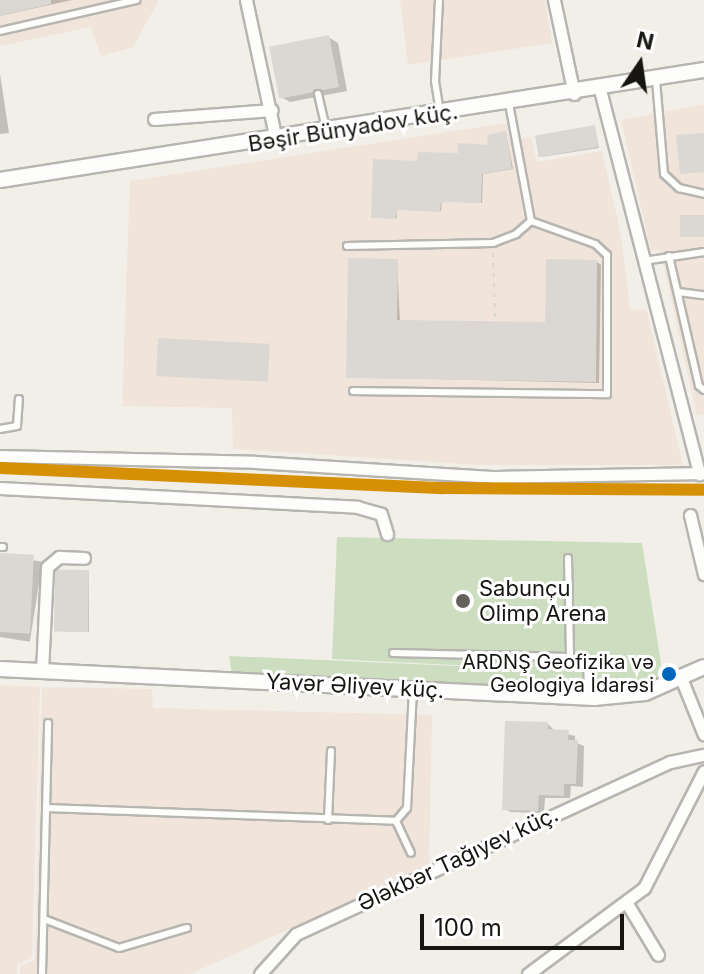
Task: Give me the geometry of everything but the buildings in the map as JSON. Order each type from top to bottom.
[{"type":"street","points":[[246,0],[276,140]]},
{"type":"street","points":[[554,0],[574,94]]},
{"type":"street","name":"Bəşir Bünyadov küç.","points":[[1,176],[276,140],[600,90],[704,70]]},
{"type":"street","points":[[0,456],[255,462],[496,477],[702,473],[643,261],[600,90]]},
{"type":"street","points":[[154,119],[272,110]]},
{"type":"street","points":[[0,488],[357,507],[381,514],[387,534]]},
{"type":"street","points":[[690,515],[704,574]]},
{"type":"street","points":[[42,671],[47,567],[59,557],[84,558]]},
{"type":"street","name":"Yavər Əliyev küç.","points":[[0,669],[589,698],[645,693],[704,667]]},
{"type":"street","points":[[681,678],[704,735]]},
{"type":"street","name":"Ələkbər Tağıyev küç.","points":[[260,974],[296,934],[670,762],[704,755]]},
{"type":"street","points":[[528,974],[628,905],[657,869],[699,797],[704,771]]},
{"type":"street","points":[[628,905],[658,955]]},
{"type":"lane","points":[[0,31],[137,0]]},
{"type":"lane","points":[[439,0],[435,81],[440,114]]},
{"type":"lane","points":[[656,80],[664,174],[679,188],[704,194]]},
{"type":"lane","points":[[318,94],[326,132]]},
{"type":"lane","points":[[509,104],[531,221]]},
{"type":"lane","points":[[347,246],[493,243],[531,221],[595,244],[607,255],[607,394],[353,391]]},
{"type":"lane","points":[[643,261],[704,252]]},
{"type":"lane","points":[[669,256],[699,386],[704,390]]},
{"type":"lane","points":[[678,292],[704,295]]},
{"type":"lane","points":[[0,429],[17,426],[19,399]]},
{"type":"lane","points":[[568,558],[570,657]]},
{"type":"lane","points":[[393,653],[570,657],[587,665],[589,698]]},
{"type":"lane","points":[[396,821],[407,808],[413,689]]},
{"type":"lane","points":[[42,974],[48,723]]},
{"type":"lane","points":[[328,820],[331,751]]},
{"type":"lane","points":[[46,808],[396,821]]},
{"type":"lane","points":[[396,821],[411,853]]},
{"type":"lane","points":[[44,919],[119,948],[187,928]]},
{"type":"path","points":[[493,243],[495,322]]},
{"type":"shaded area","points":[[0,0],[159,0],[133,47],[101,56],[91,27],[0,46]]},
{"type":"shaded area","points":[[400,0],[545,0],[552,43],[408,65]]},
{"type":"shaded area","points":[[704,104],[704,415],[697,415],[660,250],[651,251],[621,120]]},
{"type":"shaded area","points":[[506,123],[510,141],[531,137],[537,162],[602,151],[621,235],[630,309],[647,311],[683,465],[478,465],[233,449],[232,408],[122,406],[130,181]]},
{"type":"shaded area","points":[[0,685],[40,687],[32,958],[17,964],[17,974],[0,974]]},
{"type":"shaded area","points":[[42,687],[152,689],[153,708],[432,715],[429,866],[190,974],[20,974],[20,966],[35,960]]},
{"type":"green space","name":"Sabunçu Olimp Arena","points":[[337,537],[642,543],[663,676],[604,691],[232,675],[229,656],[593,672],[332,659]]},
{"type":"transit line","points":[[0,468],[444,488],[704,490]]},
{"type":"place","name":"Sabunçu Olimp Arena","points":[[463,601]]},
{"type":"place","name":"ARDNŞ Geofizika vә Geologiya İdarәsi","points":[[669,674]]}]
